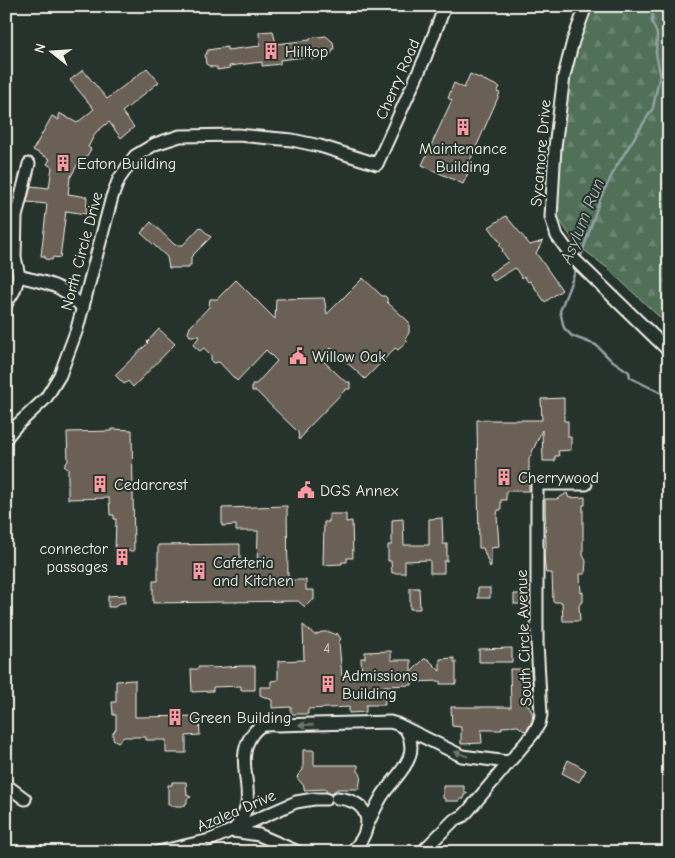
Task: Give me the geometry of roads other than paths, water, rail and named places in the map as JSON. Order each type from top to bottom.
[{"type":"street","name":"Cherry Road","points":[[377,164],[425,58],[445,6]]},
{"type":"street","name":"Sycamore Drive","points":[[586,6],[572,42],[564,76],[552,182],[551,217],[553,226],[557,236],[578,262],[669,351]]},
{"type":"street","name":"North Circle Drive","points":[[6,438],[46,398],[56,384],[69,353],[83,308],[110,202],[118,179],[135,156],[148,147],[180,136],[225,135],[267,137],[312,144],[377,164]]},
{"type":"street","points":[[6,304],[14,291],[19,276],[15,258],[16,217],[29,164]]},
{"type":"street","points":[[19,276],[47,282],[58,287],[69,293],[83,308]]},
{"type":"street","name":"South Circle Avenue","points":[[422,852],[454,820],[463,816],[468,811],[533,734],[539,724],[541,715],[537,642],[537,484],[586,484]]},
{"type":"street","points":[[298,852],[259,835],[233,831],[242,818],[247,804],[244,766],[245,748],[260,725],[373,724],[383,722],[397,724],[462,756],[508,762]]},
{"type":"street","points":[[351,852],[360,841],[382,796],[401,773],[408,760],[411,740],[405,728]]},
{"type":"street","points":[[6,785],[24,799]]},
{"type":"street","name":"Azalea Drive","points":[[158,852],[199,844],[233,831],[290,804],[305,800],[345,799],[363,808],[367,818],[366,828]]},
{"type":"waterway","name":"Asylum Run","points":[[580,259],[600,199],[616,167],[653,108],[660,73],[656,53],[657,34],[652,22],[653,6]]},
{"type":"waterway","name":"Asylum Run","points":[[577,267],[560,311],[564,328],[572,336],[596,345],[610,359],[629,372],[630,377],[669,397]]},
{"type":"place","name":"Hilltop","points":[[271,51]]},
{"type":"place","name":"Maintenance Building","points":[[463,127]]},
{"type":"place","name":"Eaton Building","points":[[63,163]]},
{"type":"place","name":"Willow Oak","points":[[298,356]]},
{"type":"place","name":"Cherrywood","points":[[504,477]]},
{"type":"place","name":"Cedarcrest","points":[[100,484]]},
{"type":"place","name":"DGS Annex","points":[[306,490]]},
{"type":"place","name":"connector passages","points":[[122,557]]},
{"type":"place","name":"Cafeteria and Kitchen","points":[[199,571]]},
{"type":"place","name":"Admissions Building","points":[[328,684]]},
{"type":"place","name":"Green Building","points":[[175,717]]}]
